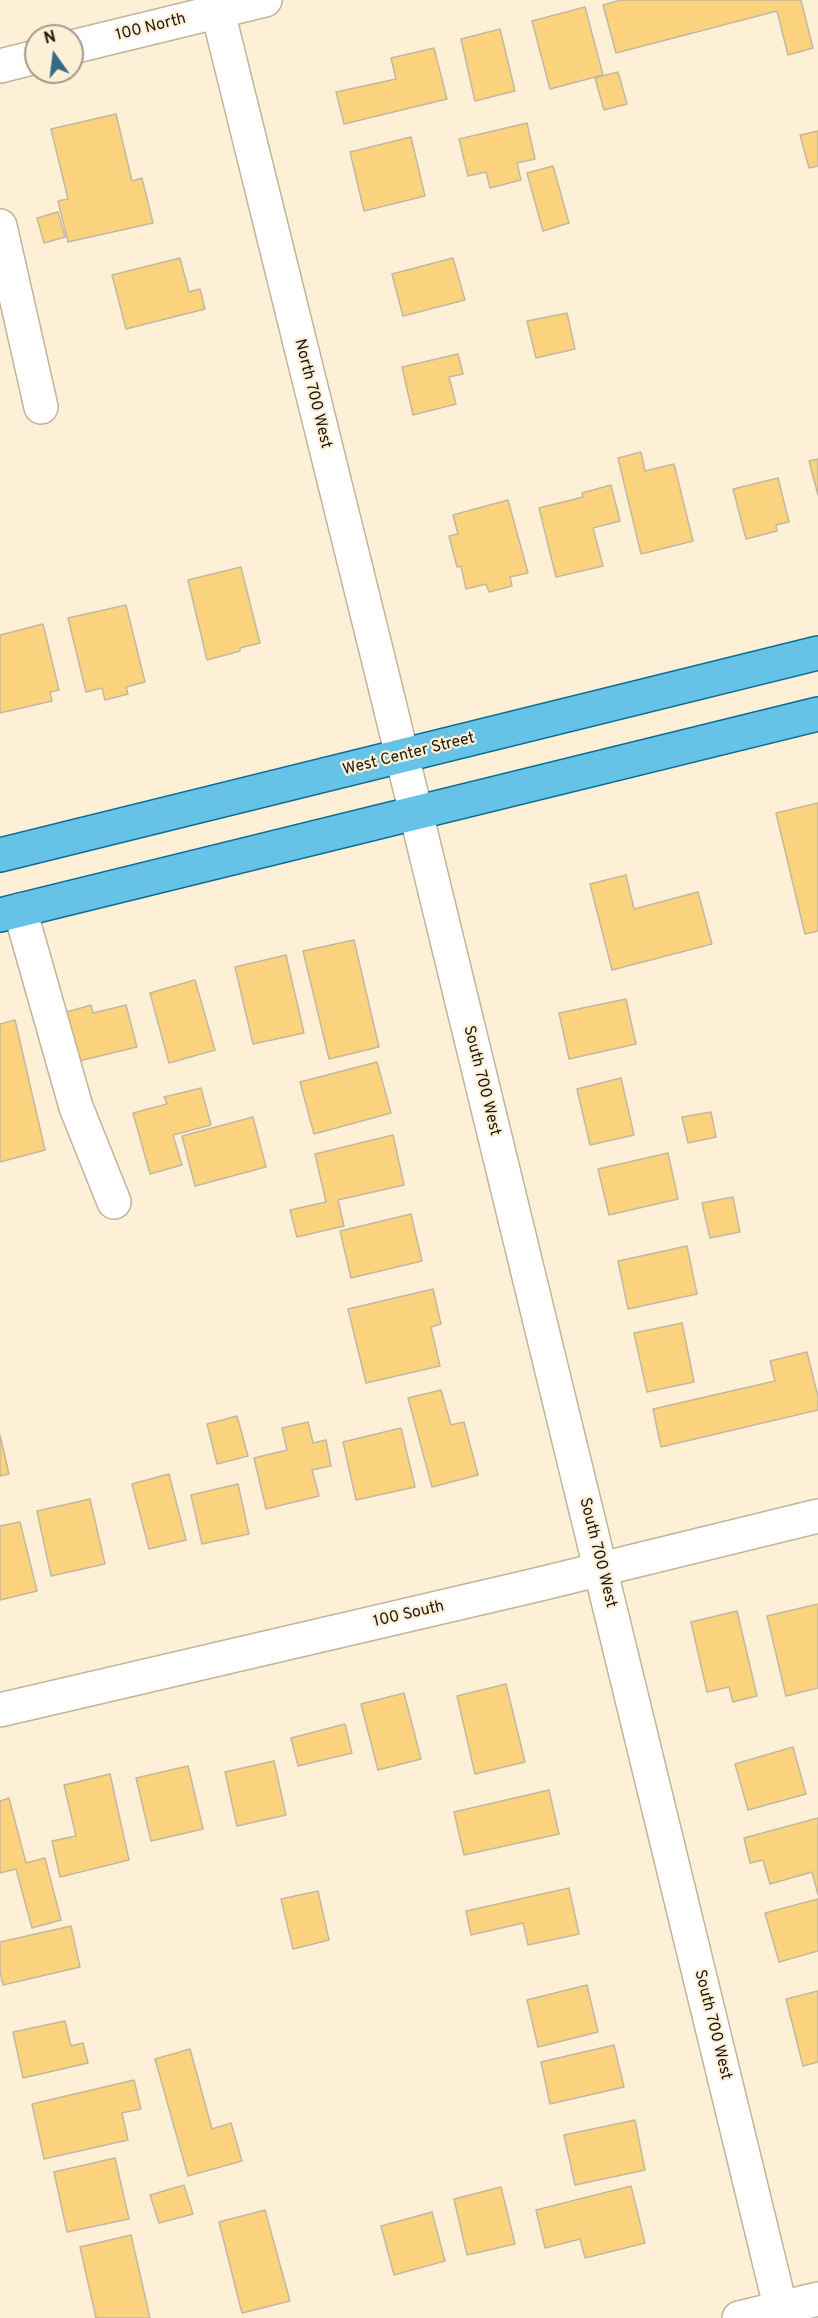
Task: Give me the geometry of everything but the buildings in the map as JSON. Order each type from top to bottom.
[{"type":"main road","name":"West Center Street","points":[[10,913],[818,653]]},
{"type":"main road","name":"West Center Street","points":[[0,855],[818,714]]},
{"type":"street","name":"100 North","points":[[84,44],[216,5],[265,0]]},
{"type":"street","name":"North 700 West","points":[[216,5],[409,786]]},
{"type":"street","points":[[0,66],[24,60]]},
{"type":"street","points":[[0,226],[41,407]]},
{"type":"street","name":"South 700 West","points":[[409,786],[782,2313]]},
{"type":"street","points":[[10,913],[76,1107],[114,1202]]},
{"type":"street","name":"100 South","points":[[0,1710],[601,1570],[818,1516]]},
{"type":"street","points":[[739,2318],[782,2313],[818,2299]]}]
